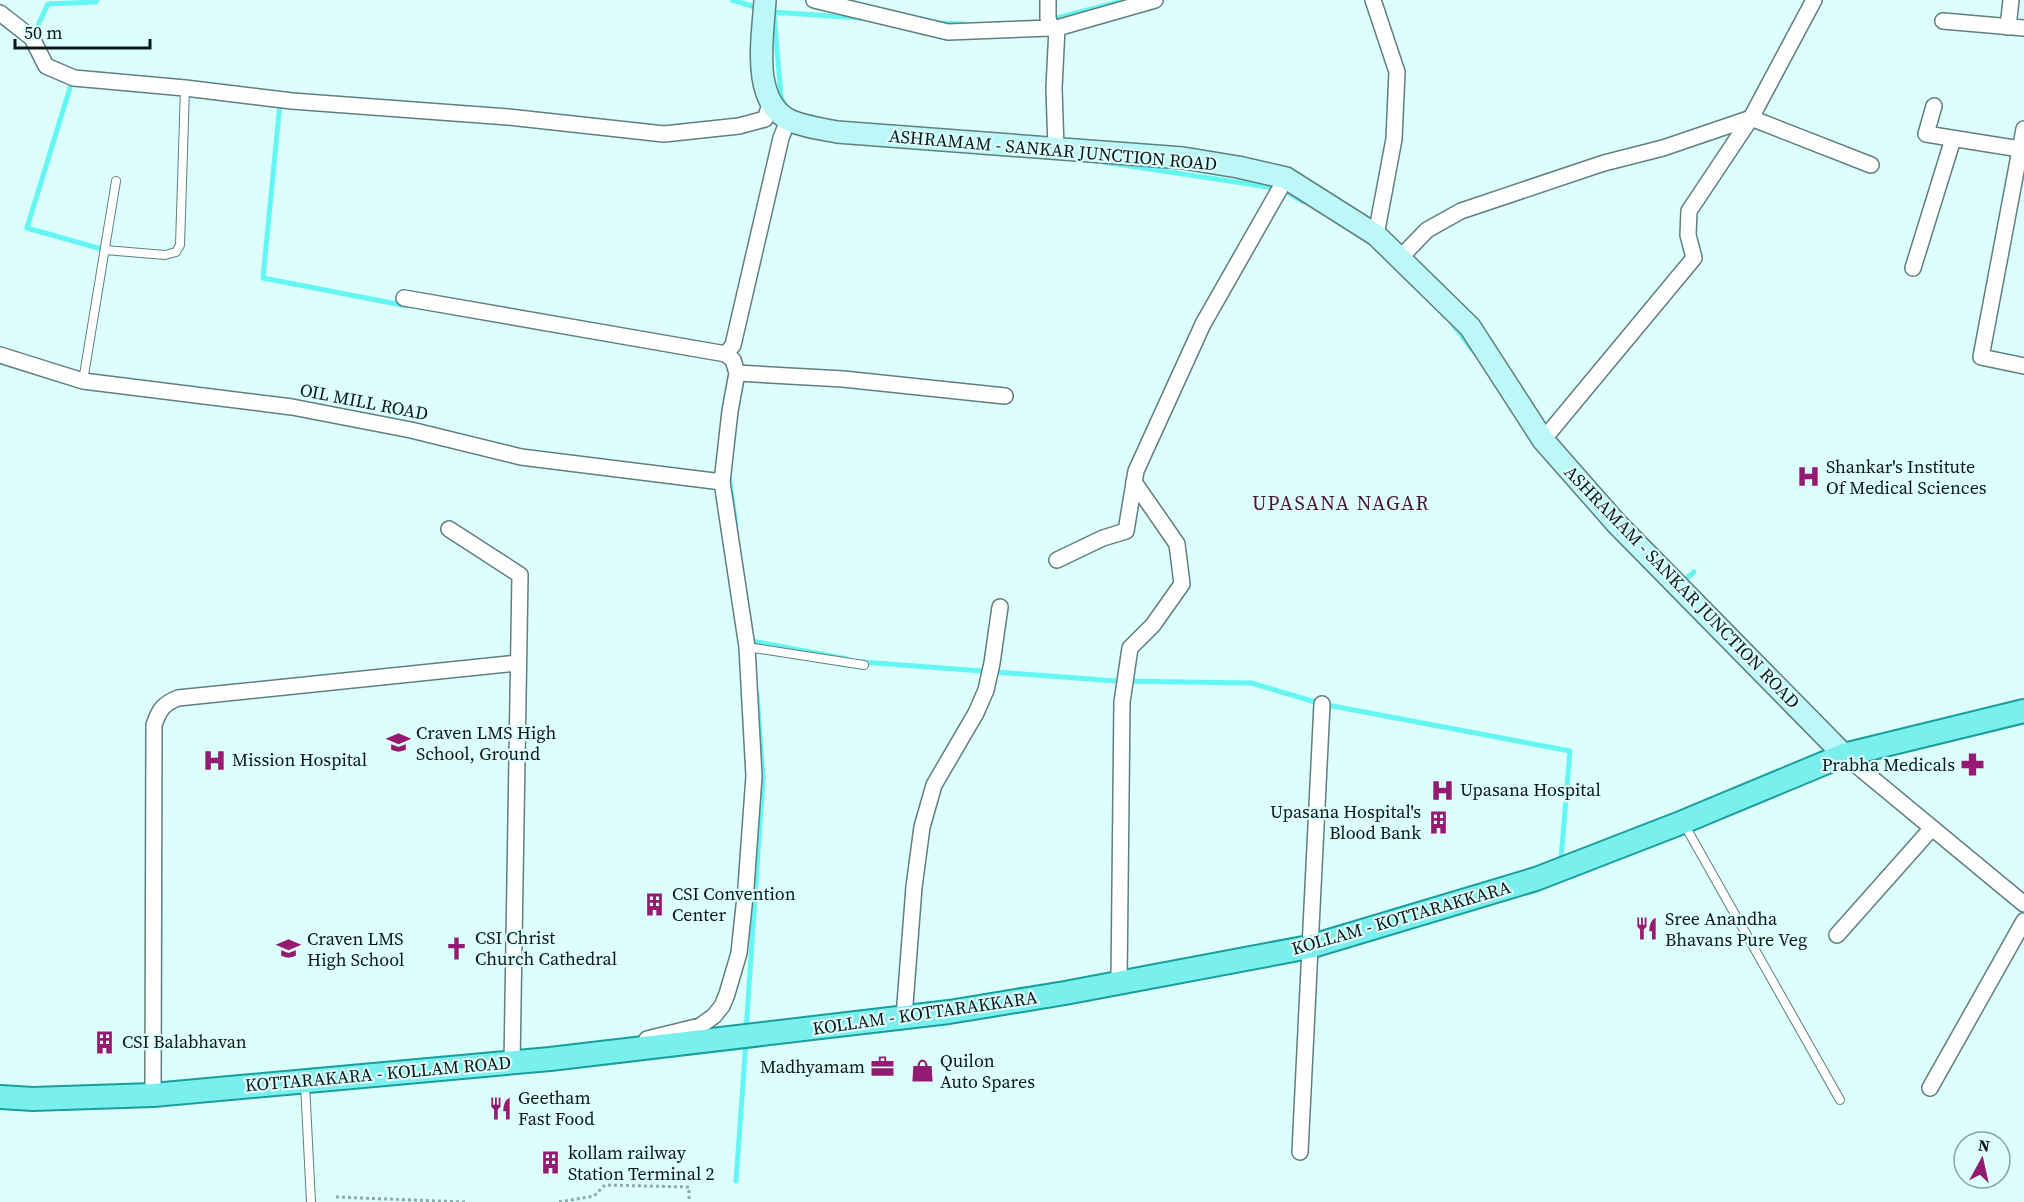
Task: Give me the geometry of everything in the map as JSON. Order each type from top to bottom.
[{"type":"main road","name":"KOLLAM - KOTTARAKKARA","points":[[746,1035],[961,1011],[1309,947],[1536,879],[1683,822],[1844,755],[2024,711]]},
{"type":"main road","name":"KOTTARAKARA - KOLLAM ROAD","points":[[0,1097],[33,1099],[153,1095],[512,1063],[746,1035]]},
{"type":"street","points":[[0,13],[32,38],[46,66],[74,78],[292,101],[508,117],[664,134],[748,124],[765,119],[770,105],[762,76],[765,0]]},
{"type":"street","points":[[814,0],[948,32],[1052,25],[1155,0]]},
{"type":"street","points":[[1048,0],[1052,25],[1056,149]]},
{"type":"street","points":[[1373,0],[1397,72],[1394,139],[1376,235]]},
{"type":"street","points":[[1543,440],[1694,258],[1688,235],[1689,211],[1751,118],[1814,0]]},
{"type":"street","points":[[2008,27],[2011,0]]},
{"type":"street","points":[[1943,21],[2024,28]]},
{"type":"street","name":"ASHRAMAM - SANKAR JUNCTION ROAD","points":[[770,105],[788,120],[808,127],[837,132],[1183,158],[1286,178],[1376,235],[1470,327],[1543,440],[1617,524],[1844,755]]},
{"type":"street","points":[[1934,106],[1926,134],[2020,150]]},
{"type":"street","points":[[1400,258],[1427,230],[1461,211],[1604,163],[1663,148],[1751,118],[1871,165]]},
{"type":"street","points":[[726,354],[733,345],[781,138],[788,120]]},
{"type":"street","points":[[2024,129],[1981,357],[2024,366]]},
{"type":"street","points":[[1913,268],[1953,139]]},
{"type":"street","points":[[1057,560],[1103,538],[1126,531],[1136,471],[1203,324],[1286,178]]},
{"type":"street","points":[[404,298],[726,354],[733,360],[736,373],[722,482],[747,647],[754,776],[739,953],[728,994],[714,1016],[700,1026],[648,1039],[635,1048]]},
{"type":"street","name":"OIL MILL ROAD","points":[[0,356],[83,381],[292,407],[411,430],[521,457],[722,482]]},
{"type":"street","points":[[736,373],[843,379],[1005,396]]},
{"type":"street","points":[[1119,983],[1122,702],[1130,648],[1153,624],[1182,584],[1177,544],[1134,482]]},
{"type":"street","points":[[449,529],[520,575],[512,1063]]},
{"type":"street","points":[[904,1017],[914,887],[922,827],[933,785],[976,713],[986,690],[1000,607]]},
{"type":"street","points":[[153,1095],[154,725],[158,710],[165,703],[178,698],[518,663]]},
{"type":"street","points":[[1300,1152],[1322,704]]},
{"type":"street","points":[[1844,755],[2024,904]]},
{"type":"street","points":[[1837,935],[1932,828]]},
{"type":"street","points":[[1930,1088],[2024,921]]},
{"type":"lane","points":[[105,250],[165,255],[176,252],[180,245],[185,88]]},
{"type":"lane","points":[[83,381],[116,181]]},
{"type":"lane","points":[[747,647],[864,665]]},
{"type":"lane","points":[[1683,822],[1840,1100]]},
{"type":"lane","points":[[305,1081],[311,1202]]},
{"type":"path","points":[[559,1202],[594,1196],[605,1185],[690,1187],[689,1202]]},
{"type":"path","points":[[336,1197],[465,1202]]},
{"type":"waterway","points":[[33,36],[48,4],[96,2],[97,0]]},
{"type":"waterway","points":[[732,0],[759,8]]},
{"type":"waterway","points":[[1049,20],[1126,0]]},
{"type":"waterway","points":[[771,12],[860,18]]},
{"type":"waterway","points":[[774,13],[781,97],[784,103]]},
{"type":"waterway","points":[[939,23],[965,24]]},
{"type":"waterway","points":[[73,78],[27,228],[105,250],[104,252]]},
{"type":"waterway","points":[[280,103],[263,278],[407,306]]},
{"type":"waterway","points":[[1103,162],[1282,189],[1304,202]]},
{"type":"waterway","points":[[1449,319],[1474,352]]},
{"type":"waterway","points":[[729,476],[736,526]]},
{"type":"waterway","points":[[1681,583],[1694,572]]},
{"type":"waterway","points":[[751,636],[752,641],[847,659]]},
{"type":"waterway","points":[[862,662],[1116,681],[1251,683],[1322,704],[1570,751],[1561,859]]},
{"type":"waterway","points":[[746,1031],[763,779],[757,694]]},
{"type":"waterway","points":[[736,1181],[746,1041]]},
{"type":"place","name":"Shankar's Institute Of Medical Sciences","points":[[1808,477]]},
{"type":"place","name":"Craven LMS High School, Ground","points":[[398,743]]},
{"type":"place","name":"Mission Hospital","points":[[214,760]]},
{"type":"place","name":"Prabha Medicals","points":[[1973,765]]},
{"type":"place","name":"Upasana Hospital","points":[[1442,790]]},
{"type":"place","name":"Upasana Hospital's Blood Bank","points":[[1439,822]]},
{"type":"place","name":"CSI Convention Center","points":[[654,904]]},
{"type":"place","name":"Sree Anandha Bhavans Pure Veg","points":[[1647,929]]},
{"type":"place","name":"CSI Christ Church Cathedral","points":[[457,948]]},
{"type":"place","name":"Craven LMS High School","points":[[289,949]]},
{"type":"place","name":"CSI Balabhavan","points":[[104,1042]]},
{"type":"place","name":"Madhyamam","points":[[883,1067]]},
{"type":"place","name":"Quilon Auto Spares","points":[[922,1071]]},
{"type":"place","name":"Geetham Fast Food","points":[[500,1108]]},
{"type":"place","name":"kollam railway Station Terminal 2","points":[[550,1163]]},
{"type":"district","name":"UPASANA NAGAR","points":[[1341,503]]}]
